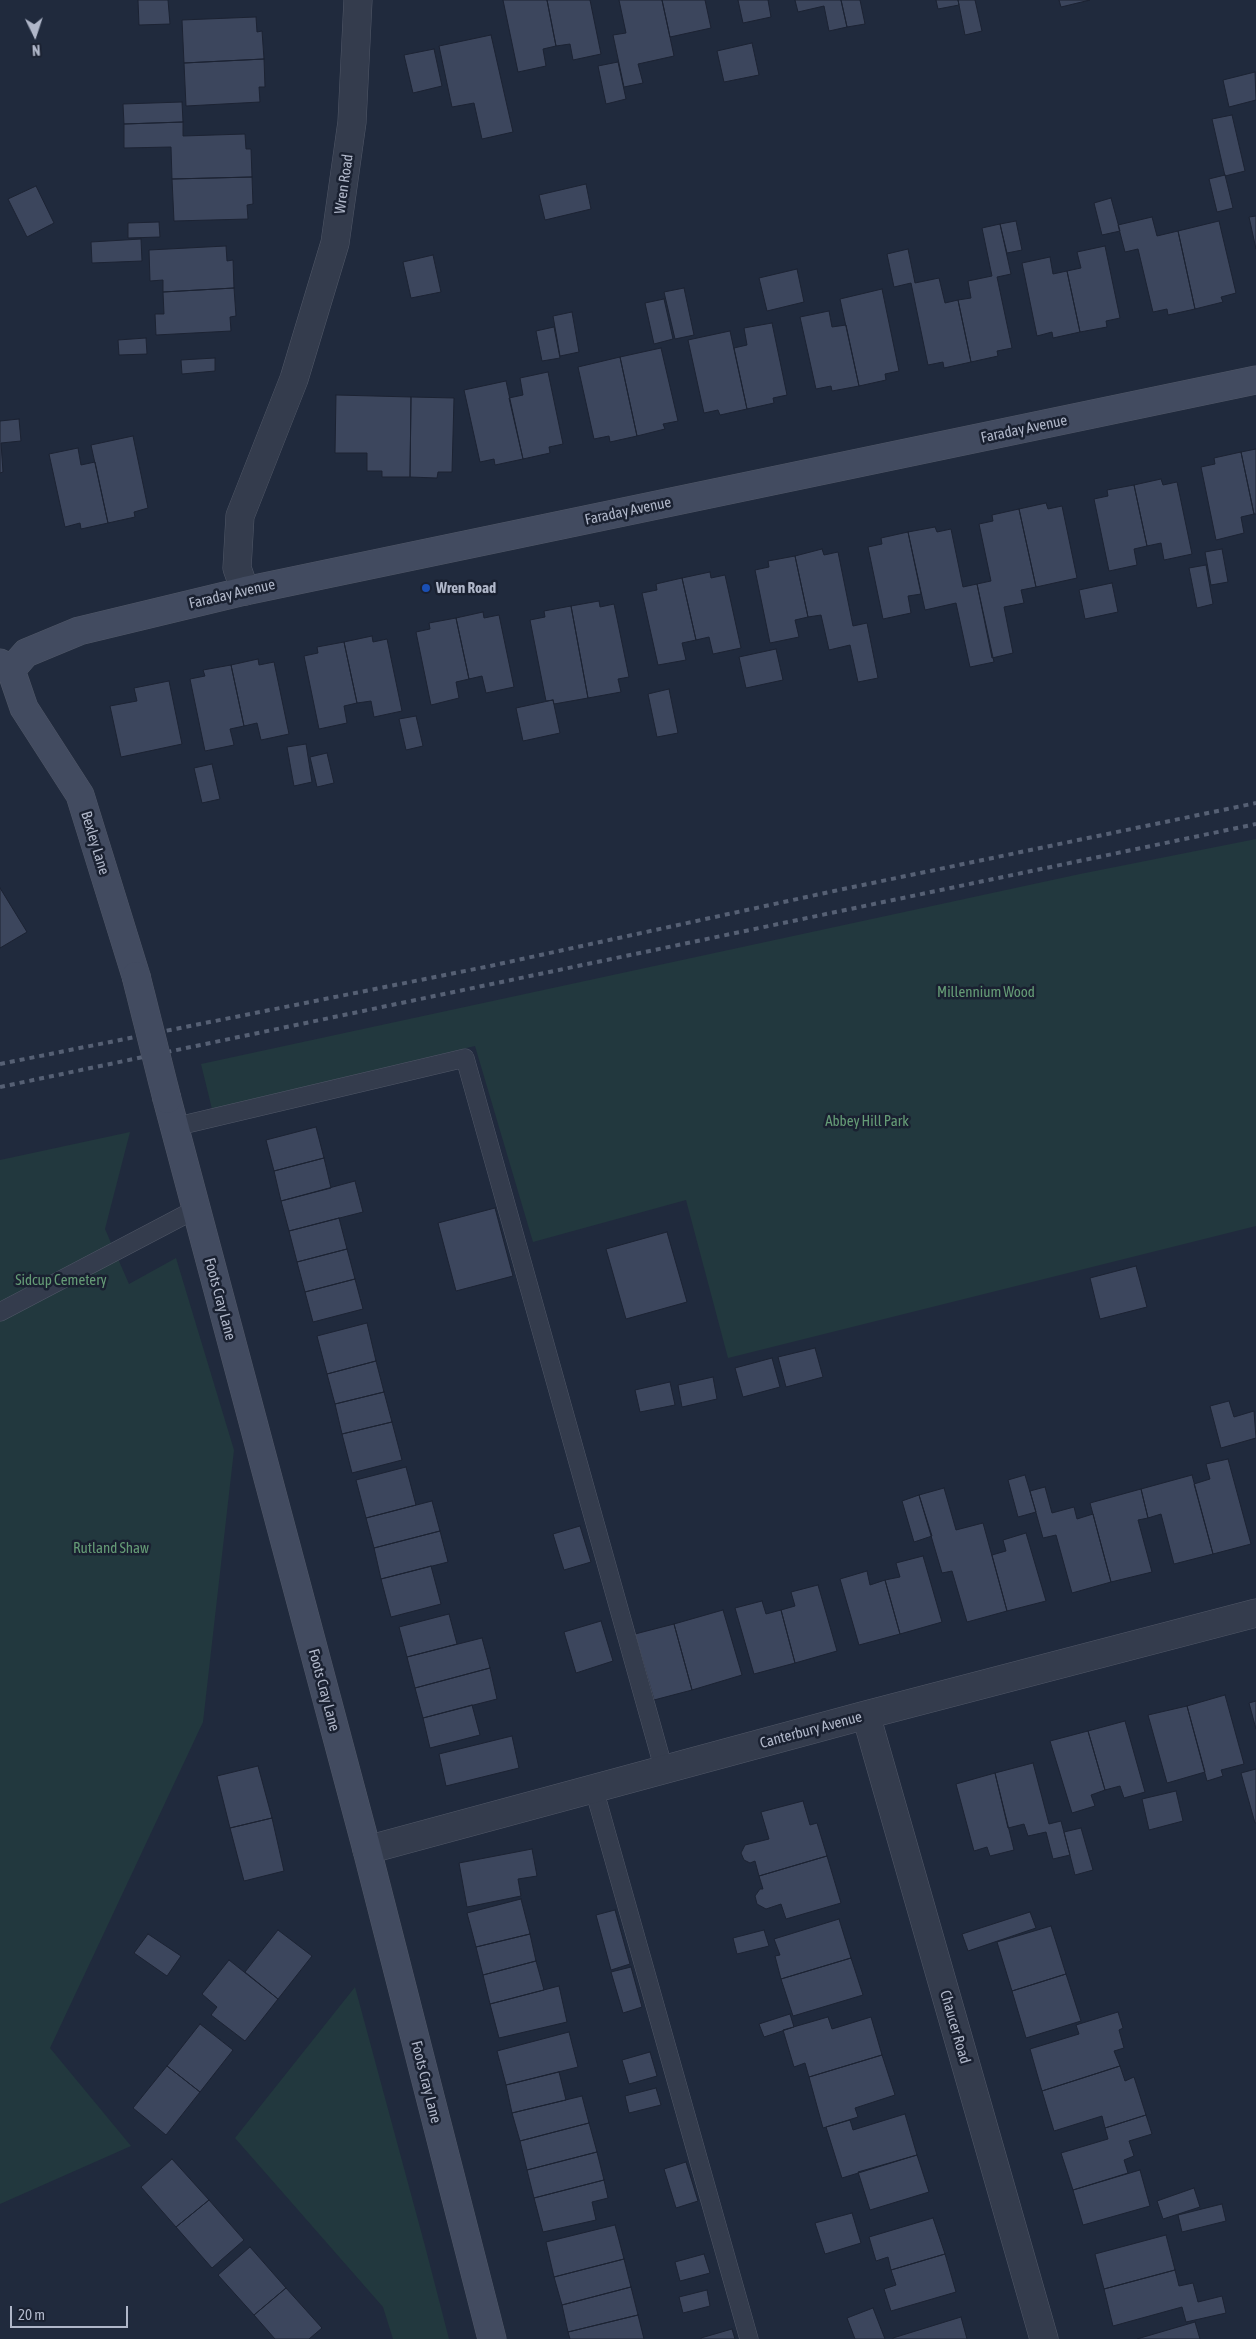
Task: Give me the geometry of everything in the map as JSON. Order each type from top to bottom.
[{"type":"street","name":"Wren Road","points":[[245,590],[236,568],[240,516],[294,380],[335,244],[352,122],[358,0]]},
{"type":"street","name":"Faraday Avenue","points":[[6,666],[26,654],[79,631],[245,590],[1256,380]]},
{"type":"street","name":"Bexley Lane","points":[[6,666],[24,708],[80,795],[136,976],[153,1042]]},
{"type":"street","name":"Foots Cray Lane","points":[[153,1042],[367,1850],[492,2339]]},
{"type":"street","name":"Canterbury Avenue","points":[[367,1850],[866,1715],[1256,1613]]},
{"type":"street","name":"Chaucer Road","points":[[866,1715],[1044,2339]]},
{"type":"lane","points":[[174,1127],[465,1058],[664,1770]]},
{"type":"lane","points":[[0,1312],[196,1209]]},
{"type":"lane","points":[[594,1789],[749,2339]]},
{"type":"green space","name":"Abbey Hill Park","points":[[1256,839],[1256,1226],[728,1358],[686,1200],[533,1242],[475,1046],[212,1109],[201,1064],[1080,874]]},
{"type":"green space","name":"Rutland Shaw","points":[[130,1132],[105,1229],[129,1284],[176,1258],[234,1450],[203,1722],[50,2048],[131,2146],[0,2204],[0,1160]]},
{"type":"green space","points":[[355,1987],[449,2339],[393,2339],[383,2307],[235,2138]]},
{"type":"building","points":[[138,0],[168,0],[170,24],[139,25]]},
{"type":"building","points":[[503,0],[547,0],[556,46],[543,49],[546,66],[518,72]]},
{"type":"building","points":[[547,0],[590,0],[601,54],[573,60],[570,44],[556,46]]},
{"type":"building","points":[[619,0],[662,0],[674,56],[638,64],[643,83],[624,87],[613,35],[626,33]]},
{"type":"building","points":[[662,0],[705,0],[711,28],[670,37]]},
{"type":"building","points":[[738,0],[768,0],[771,17],[743,23]]},
{"type":"building","points":[[795,0],[841,0],[847,27],[829,31],[824,6],[798,12]]},
{"type":"building","points":[[841,0],[860,0],[865,24],[847,27]]},
{"type":"building","points":[[936,0],[958,0],[959,5],[938,9]]},
{"type":"building","points":[[958,0],[975,0],[982,31],[965,35]]},
{"type":"building","points":[[1059,0],[1090,0],[1061,7]]},
{"type":"building","points":[[256,17],[257,32],[262,31],[264,59],[184,63],[182,20]]},
{"type":"building","points":[[491,35],[513,132],[482,139],[474,103],[452,107],[439,46]]},
{"type":"building","points":[[752,43],[759,75],[724,82],[717,51]]},
{"type":"building","points":[[434,49],[442,86],[413,93],[404,55]]},
{"type":"building","points":[[264,59],[265,87],[259,87],[260,102],[186,106],[184,63]]},
{"type":"building","points":[[618,62],[626,99],[606,104],[598,66]]},
{"type":"building","points":[[1255,72],[1256,100],[1229,107],[1223,80]]},
{"type":"building","points":[[182,102],[183,122],[124,124],[123,104]]},
{"type":"building","points":[[1232,115],[1245,171],[1225,176],[1212,119]]},
{"type":"building","points":[[183,122],[183,136],[245,134],[246,149],[251,149],[252,177],[172,179],[171,147],[124,148],[124,124]]},
{"type":"building","points":[[1225,175],[1233,208],[1217,212],[1209,179]]},
{"type":"building","points":[[252,177],[253,204],[247,205],[248,219],[174,221],[172,179]]},
{"type":"building","points":[[586,184],[591,209],[545,220],[539,195]]},
{"type":"building","points":[[36,186],[54,223],[27,237],[8,199]]},
{"type":"building","points":[[1111,198],[1120,231],[1102,235],[1094,203]]},
{"type":"building","points":[[1256,216],[1256,249],[1249,217]]},
{"type":"building","points":[[1152,217],[1157,236],[1178,231],[1195,309],[1168,315],[1167,309],[1153,312],[1138,249],[1125,252],[1118,225]]},
{"type":"building","points":[[1016,221],[1022,250],[1007,253],[1000,224]]},
{"type":"building","points":[[1219,221],[1236,293],[1221,297],[1223,302],[1195,309],[1178,231]]},
{"type":"building","points":[[159,222],[160,237],[128,238],[128,223]]},
{"type":"building","points":[[1000,224],[1011,274],[997,277],[1012,348],[997,351],[998,356],[971,362],[958,300],[971,298],[968,281],[992,276],[982,228]]},
{"type":"building","points":[[141,239],[142,261],[92,263],[91,242]]},
{"type":"building","points":[[226,246],[227,261],[233,260],[234,288],[163,292],[163,280],[150,281],[149,250]]},
{"type":"building","points":[[1105,246],[1120,318],[1106,321],[1107,327],[1080,332],[1067,271],[1081,268],[1077,252]]},
{"type":"building","points":[[908,249],[915,283],[939,278],[945,303],[958,300],[971,362],[944,368],[943,362],[928,365],[911,283],[894,287],[887,254]]},
{"type":"building","points":[[433,255],[441,292],[411,298],[403,262]]},
{"type":"building","points":[[1050,257],[1053,274],[1067,271],[1080,332],[1053,338],[1052,332],[1037,336],[1022,263]]},
{"type":"building","points":[[797,269],[804,302],[767,311],[759,278]]},
{"type":"building","points":[[234,288],[236,316],[230,317],[231,331],[156,335],[155,314],[164,314],[163,292]]},
{"type":"building","points":[[684,288],[694,335],[675,339],[664,292]]},
{"type":"building","points":[[882,289],[899,371],[885,374],[886,380],[859,386],[840,299]]},
{"type":"building","points":[[664,299],[673,339],[654,344],[645,303]]},
{"type":"building","points":[[829,311],[832,327],[846,325],[859,386],[832,391],[831,386],[816,389],[800,317]]},
{"type":"building","points":[[572,312],[579,352],[560,356],[553,316]]},
{"type":"building","points":[[772,323],[787,395],[773,398],[774,403],[747,409],[734,348],[747,345],[744,328]]},
{"type":"building","points":[[554,327],[560,358],[542,361],[536,331]]},
{"type":"building","points":[[730,331],[747,409],[720,415],[718,410],[704,413],[688,340]]},
{"type":"building","points":[[146,338],[147,354],[119,355],[118,340]]},
{"type":"building","points":[[661,348],[678,421],[663,424],[665,429],[637,436],[620,357]]},
{"type":"building","points":[[620,357],[637,436],[610,442],[609,436],[594,439],[578,367]]},
{"type":"building","points":[[215,358],[215,371],[182,374],[181,360]]},
{"type":"building","points":[[548,372],[563,444],[549,447],[550,453],[523,459],[509,398],[523,395],[520,378]]},
{"type":"building","points":[[506,381],[523,459],[495,465],[494,459],[480,462],[464,390]]},
{"type":"building","points":[[336,395],[411,397],[410,477],[382,477],[382,471],[367,471],[367,453],[335,453]]},
{"type":"building","points":[[411,397],[454,398],[452,472],[438,472],[437,478],[410,477]]},
{"type":"building","points":[[19,419],[21,441],[1,443],[3,472],[0,473],[0,421]]},
{"type":"building","points":[[133,436],[148,508],[134,512],[135,517],[108,523],[91,445]]},
{"type":"building","points":[[78,448],[81,465],[95,462],[108,523],[81,529],[80,523],[65,527],[49,454]]},
{"type":"building","points":[[1256,449],[1256,514],[1254,514],[1241,452]]},
{"type":"building","points":[[1241,452],[1254,514],[1241,517],[1244,533],[1216,540],[1201,467],[1215,464],[1214,458]]},
{"type":"building","points":[[1161,479],[1163,485],[1177,482],[1192,554],[1164,560],[1161,543],[1147,546],[1134,485]]},
{"type":"building","points":[[1134,485],[1147,546],[1134,549],[1137,565],[1109,571],[1094,499],[1108,496],[1107,490]]},
{"type":"building","points":[[1046,503],[1048,509],[1062,506],[1077,578],[1036,587],[1019,509]]},
{"type":"building","points":[[1019,509],[1036,587],[1021,590],[1024,603],[1004,607],[1013,653],[992,658],[977,584],[991,581],[979,524],[993,521],[992,515]]},
{"type":"building","points":[[935,527],[937,532],[951,529],[963,587],[977,584],[994,662],[970,667],[956,603],[925,610],[908,532]]},
{"type":"building","points":[[908,532],[921,594],[908,596],[911,613],[883,619],[868,547],[882,544],[881,538]]},
{"type":"building","points":[[822,549],[824,555],[838,552],[853,626],[867,623],[878,678],[858,682],[850,645],[829,650],[821,615],[808,617],[795,556]]},
{"type":"building","points":[[1222,549],[1228,582],[1211,585],[1205,552]]},
{"type":"building","points":[[795,556],[808,617],[795,620],[799,637],[770,643],[755,570],[769,567],[768,561]]},
{"type":"building","points":[[1206,565],[1213,604],[1197,608],[1189,568]]},
{"type":"building","points":[[710,572],[711,578],[725,575],[741,648],[713,654],[709,637],[696,640],[682,578]]},
{"type":"building","points":[[682,578],[696,640],[682,643],[686,660],[658,665],[642,593],[657,590],[656,584]]},
{"type":"building","points":[[1112,583],[1118,612],[1085,619],[1079,590]]},
{"type":"building","points":[[599,601],[600,607],[614,604],[629,677],[618,679],[621,692],[588,698],[571,606]]},
{"type":"building","points":[[571,606],[588,698],[554,704],[553,700],[546,701],[530,620],[545,617],[544,611]]},
{"type":"building","points":[[483,612],[484,618],[499,615],[514,687],[486,693],[482,676],[469,679],[456,618]]},
{"type":"building","points":[[456,618],[469,679],[456,682],[459,698],[431,705],[416,632],[430,629],[429,623]]},
{"type":"building","points":[[372,636],[373,642],[387,639],[402,711],[374,717],[371,701],[357,703],[344,642]]},
{"type":"building","points":[[344,642],[357,703],[344,706],[347,723],[319,729],[304,656],[318,653],[317,647]]},
{"type":"building","points":[[776,649],[783,680],[746,688],[739,657]]},
{"type":"building","points":[[258,659],[259,665],[274,662],[289,734],[261,740],[257,723],[244,726],[231,665]]},
{"type":"building","points":[[231,665],[244,726],[230,729],[234,745],[205,751],[190,679],[205,676],[203,670]]},
{"type":"building","points":[[169,681],[182,744],[121,757],[110,706],[137,701],[134,688]]},
{"type":"building","points":[[669,689],[678,733],[657,737],[648,694]]},
{"type":"building","points":[[553,700],[560,733],[523,741],[516,708]]},
{"type":"building","points":[[416,716],[423,746],[406,750],[399,719]]},
{"type":"building","points":[[306,744],[312,782],[294,786],[287,747]]},
{"type":"building","points":[[327,753],[334,783],[317,787],[310,757]]},
{"type":"building","points":[[212,764],[220,799],[202,803],[194,768]]},
{"type":"building","points":[[0,888],[27,932],[0,948]]},
{"type":"building","points":[[316,1127],[324,1158],[274,1171],[266,1140]]},
{"type":"building","points":[[324,1158],[331,1188],[281,1201],[274,1171]]},
{"type":"building","points":[[355,1181],[363,1212],[289,1231],[281,1201]]},
{"type":"building","points":[[495,1208],[513,1276],[456,1291],[438,1223]]},
{"type":"building","points":[[339,1218],[347,1249],[297,1262],[289,1231]]},
{"type":"building","points":[[667,1232],[687,1302],[626,1319],[606,1249]]},
{"type":"building","points":[[347,1249],[355,1279],[305,1292],[297,1262]]},
{"type":"building","points":[[1136,1266],[1147,1307],[1100,1319],[1090,1278]]},
{"type":"building","points":[[355,1279],[363,1309],[313,1322],[305,1292]]},
{"type":"building","points":[[367,1323],[376,1361],[327,1374],[317,1336]]},
{"type":"building","points":[[815,1348],[823,1377],[786,1387],[778,1357]]},
{"type":"building","points":[[772,1358],[780,1387],[743,1397],[735,1368]]},
{"type":"building","points":[[376,1361],[384,1392],[335,1404],[327,1374]]},
{"type":"building","points":[[713,1377],[717,1399],[682,1407],[678,1385]]},
{"type":"building","points":[[670,1382],[675,1405],[640,1412],[635,1390]]},
{"type":"building","points":[[384,1392],[392,1422],[342,1434],[335,1404]]},
{"type":"building","points":[[1229,1401],[1234,1417],[1254,1411],[1256,1438],[1221,1448],[1210,1406]]},
{"type":"building","points":[[392,1422],[402,1460],[352,1473],[342,1434]]},
{"type":"building","points":[[1228,1459],[1251,1544],[1213,1554],[1194,1484],[1210,1479],[1206,1464]]},
{"type":"building","points":[[406,1467],[416,1505],[366,1518],[356,1480]]},
{"type":"building","points":[[1025,1475],[1036,1512],[1018,1517],[1008,1480]]},
{"type":"building","points":[[1192,1475],[1213,1554],[1174,1564],[1161,1514],[1148,1518],[1141,1489]]},
{"type":"building","points":[[1045,1487],[1052,1513],[1074,1507],[1077,1519],[1093,1514],[1111,1582],[1072,1593],[1056,1535],[1043,1538],[1030,1491]]},
{"type":"building","points":[[944,1488],[956,1530],[983,1523],[1007,1611],[967,1622],[952,1571],[942,1573],[919,1495]]},
{"type":"building","points":[[1141,1489],[1148,1518],[1138,1520],[1152,1572],[1111,1582],[1090,1503]]},
{"type":"building","points":[[919,1495],[932,1536],[914,1542],[902,1501]]},
{"type":"building","points":[[432,1501],[440,1531],[374,1548],[366,1518]]},
{"type":"building","points":[[580,1526],[591,1562],[564,1570],[553,1534]]},
{"type":"building","points":[[440,1531],[448,1562],[381,1579],[374,1548]]},
{"type":"building","points":[[1026,1533],[1046,1601],[1007,1611],[992,1555],[1006,1551],[1003,1540]]},
{"type":"building","points":[[923,1556],[942,1622],[900,1634],[885,1580],[900,1577],[896,1563]]},
{"type":"building","points":[[431,1566],[441,1604],[391,1617],[381,1579]]},
{"type":"building","points":[[867,1571],[870,1585],[885,1580],[900,1634],[859,1645],[840,1579]]},
{"type":"building","points":[[818,1585],[837,1651],[795,1663],[781,1610],[795,1606],[791,1592]]},
{"type":"building","points":[[762,1601],[766,1614],[781,1610],[795,1663],[754,1674],[735,1608]]},
{"type":"building","points":[[723,1610],[742,1675],[692,1690],[674,1624]]},
{"type":"building","points":[[449,1614],[457,1644],[407,1657],[399,1627]]},
{"type":"building","points":[[601,1621],[613,1661],[576,1673],[564,1632]]},
{"type":"building","points":[[674,1624],[692,1690],[654,1700],[635,1634]]},
{"type":"building","points":[[482,1638],[490,1668],[415,1688],[407,1657]]},
{"type":"building","points":[[490,1668],[497,1699],[423,1718],[415,1688]]},
{"type":"building","points":[[1225,1695],[1244,1764],[1221,1770],[1223,1776],[1207,1781],[1187,1706]]},
{"type":"building","points":[[1256,1701],[1256,1729],[1249,1703]]},
{"type":"building","points":[[472,1705],[480,1735],[430,1748],[423,1718]]},
{"type":"building","points":[[1187,1706],[1205,1772],[1167,1783],[1148,1715]]},
{"type":"building","points":[[1125,1721],[1145,1792],[1124,1798],[1120,1786],[1105,1790],[1088,1731]]},
{"type":"building","points":[[1088,1731],[1105,1790],[1091,1795],[1095,1806],[1072,1813],[1050,1741]]},
{"type":"building","points":[[512,1736],[519,1768],[446,1786],[439,1754]]},
{"type":"building","points":[[1033,1763],[1049,1824],[1061,1821],[1070,1855],[1053,1859],[1046,1832],[1028,1836],[1024,1824],[1008,1828],[995,1773]]},
{"type":"building","points":[[258,1766],[272,1818],[230,1828],[217,1776]]},
{"type":"building","points":[[1256,1769],[1256,1823],[1255,1823],[1241,1773]]},
{"type":"building","points":[[995,1773],[1014,1850],[990,1856],[987,1847],[974,1851],[956,1784]]},
{"type":"building","points":[[1176,1791],[1183,1821],[1149,1830],[1142,1799]]},
{"type":"building","points":[[803,1801],[810,1825],[817,1823],[827,1856],[759,1876],[755,1861],[750,1863],[744,1860],[741,1853],[745,1845],[769,1839],[761,1812]]},
{"type":"building","points":[[272,1818],[284,1871],[244,1881],[230,1828]]},
{"type":"building","points":[[1081,1828],[1093,1870],[1075,1875],[1064,1832]]},
{"type":"building","points":[[532,1849],[537,1876],[518,1879],[521,1896],[467,1907],[459,1863]]},
{"type":"building","points":[[827,1856],[841,1903],[786,1919],[781,1904],[766,1909],[757,1904],[755,1896],[760,1889],[763,1889],[759,1876]]},
{"type":"building","points":[[521,1899],[530,1934],[476,1947],[467,1913]]},
{"type":"building","points":[[615,1910],[630,1964],[611,1970],[596,1915]]},
{"type":"building","points":[[1030,1912],[1036,1928],[968,1951],[962,1934]]},
{"type":"building","points":[[839,1919],[851,1958],[781,1979],[775,1956],[780,1955],[774,1939]]},
{"type":"building","points":[[1051,1926],[1066,1974],[1012,1991],[997,1942]]},
{"type":"building","points":[[278,1930],[312,1956],[278,1999],[245,1972]]},
{"type":"building","points":[[764,1930],[769,1946],[737,1954],[733,1938]]},
{"type":"building","points":[[148,1934],[181,1956],[167,1976],[134,1953]]},
{"type":"building","points":[[530,1934],[536,1961],[483,1975],[476,1947]]},
{"type":"building","points":[[851,1958],[863,1995],[793,2016],[781,1979]]},
{"type":"building","points":[[229,1960],[278,1999],[245,2041],[211,2015],[217,2007],[202,1994]]},
{"type":"building","points":[[536,1961],[544,1990],[490,2004],[483,1975]]},
{"type":"building","points":[[631,1967],[642,2007],[623,2013],[611,1972]]},
{"type":"building","points":[[1066,1974],[1081,2021],[1026,2038],[1012,1991]]},
{"type":"building","points":[[559,1986],[567,2022],[499,2038],[490,2004]]},
{"type":"building","points":[[1118,2012],[1123,2028],[1119,2030],[1124,2048],[1114,2051],[1120,2066],[1042,2091],[1030,2049],[1079,2034],[1076,2025]]},
{"type":"building","points":[[790,2014],[794,2027],[764,2037],[759,2024]]},
{"type":"building","points":[[828,2017],[832,2029],[871,2017],[882,2055],[809,2077],[805,2063],[794,2067],[783,2030]]},
{"type":"building","points":[[200,2024],[233,2050],[200,2092],[167,2066]]},
{"type":"building","points":[[569,2032],[578,2067],[506,2085],[497,2051]]},
{"type":"building","points":[[650,2052],[657,2076],[629,2084],[622,2060]]},
{"type":"building","points":[[882,2055],[895,2095],[855,2108],[858,2117],[823,2128],[809,2077]]},
{"type":"building","points":[[167,2066],[200,2092],[166,2135],[133,2108]]},
{"type":"building","points":[[1120,2066],[1125,2081],[1134,2077],[1146,2115],[1105,2128],[1102,2116],[1054,2131],[1042,2091]]},
{"type":"building","points":[[559,2072],[566,2100],[512,2113],[506,2085]]},
{"type":"building","points":[[656,2088],[661,2105],[629,2113],[625,2096]]},
{"type":"building","points":[[582,2096],[589,2123],[520,2141],[512,2113]]},
{"type":"building","points":[[905,2114],[917,2155],[842,2178],[826,2127],[850,2120],[853,2130]]},
{"type":"building","points":[[1146,2115],[1152,2134],[1129,2141],[1134,2156],[1124,2160],[1128,2173],[1073,2190],[1061,2153],[1108,2139],[1105,2128]]},
{"type":"building","points":[[589,2123],[597,2152],[527,2170],[520,2141]]},
{"type":"building","points":[[597,2152],[604,2180],[534,2198],[527,2170]]},
{"type":"building","points":[[917,2155],[929,2192],[870,2210],[858,2172]]},
{"type":"building","points":[[172,2159],[209,2200],[176,2227],[141,2187]]},
{"type":"building","points":[[686,2162],[698,2201],[676,2208],[664,2169]]},
{"type":"building","points":[[1140,2170],[1150,2206],[1083,2225],[1073,2190]]},
{"type":"building","points":[[604,2180],[608,2198],[592,2202],[596,2220],[543,2232],[534,2198]]},
{"type":"building","points":[[1194,2188],[1200,2207],[1163,2219],[1157,2201]]},
{"type":"building","points":[[209,2200],[244,2240],[212,2268],[176,2227]]},
{"type":"building","points":[[1222,2204],[1226,2221],[1182,2232],[1178,2215]]},
{"type":"building","points":[[852,2213],[861,2243],[825,2254],[815,2223]]},
{"type":"building","points":[[933,2218],[945,2254],[891,2270],[888,2257],[876,2261],[869,2237]]},
{"type":"building","points":[[615,2225],[624,2259],[554,2277],[546,2242]]},
{"type":"building","points":[[1166,2235],[1175,2270],[1104,2289],[1095,2254]]},
{"type":"building","points":[[250,2247],[286,2288],[254,2315],[218,2275]]},
{"type":"building","points":[[704,2254],[710,2273],[680,2281],[675,2262]]},
{"type":"building","points":[[945,2254],[956,2292],[891,2311],[884,2289],[896,2285],[891,2270]]},
{"type":"building","points":[[624,2259],[631,2287],[562,2305],[554,2277]]},
{"type":"building","points":[[1175,2270],[1179,2286],[1193,2283],[1198,2302],[1222,2296],[1226,2313],[1186,2322],[1182,2307],[1113,2326],[1104,2289]]},
{"type":"building","points":[[631,2287],[638,2315],[568,2332],[562,2305]]},
{"type":"building","points":[[286,2288],[322,2328],[309,2339],[275,2339],[254,2315]]},
{"type":"building","points":[[707,2290],[710,2306],[683,2313],[679,2297]]},
{"type":"building","points":[[873,2308],[885,2339],[855,2339],[847,2318]]},
{"type":"building","points":[[638,2315],[644,2339],[570,2339],[568,2332]]},
{"type":"building","points":[[961,2317],[967,2339],[893,2339],[893,2338]]},
{"type":"building","points":[[1195,2322],[1200,2339],[1137,2339]]},
{"type":"building","points":[[732,2329],[735,2339],[701,2339],[701,2338]]},
{"type":"railway","points":[[0,1064],[490,966],[834,891],[1256,803]]},
{"type":"railway","points":[[0,1087],[1256,824]]},
{"type":"place","name":"Wren Road","points":[[426,588]]},
{"type":"park label","name":"Millennium Wood","points":[[986,992]]},
{"type":"park label","name":"Sidcup Cemetery","points":[[61,1280]]}]
